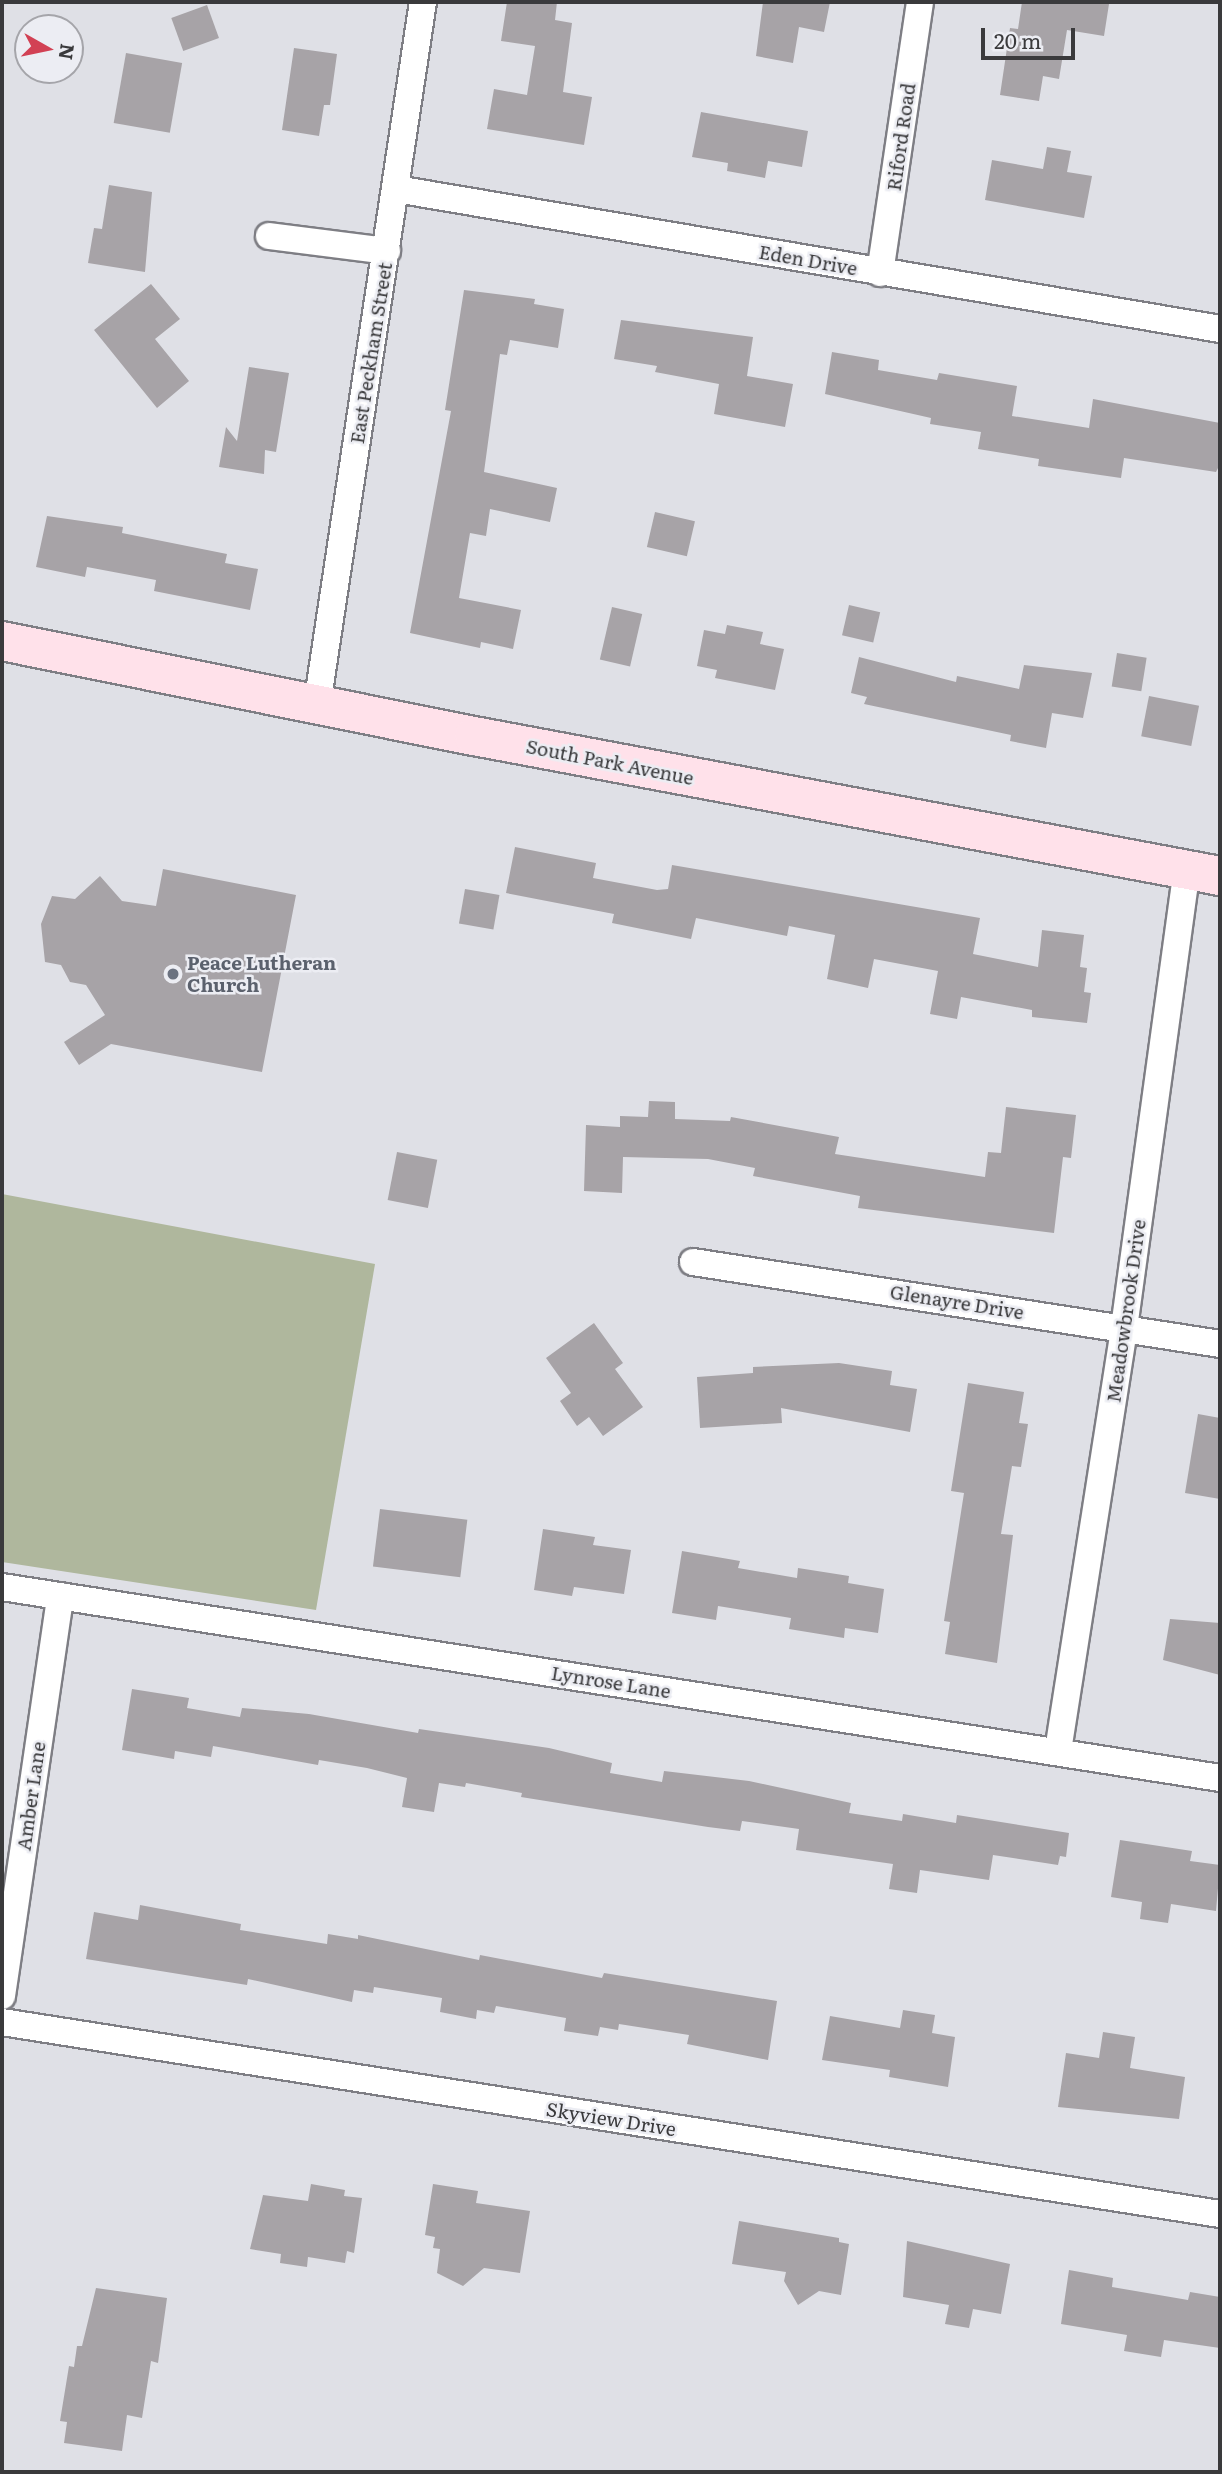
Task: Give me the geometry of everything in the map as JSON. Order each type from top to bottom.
[{"type":"main road","name":"South Park Avenue","points":[[2,641],[317,705],[1204,873]]},
{"type":"street","name":"East Peckham Street","points":[[317,705],[423,2]]},
{"type":"street","name":"Riford Road","points":[[880,272],[920,2]]},
{"type":"street","name":"Eden Drive","points":[[396,190],[1220,329]]},
{"type":"street","points":[[269,236],[387,251]]},
{"type":"street","name":"Meadowbrook Drive","points":[[1058,1751],[1124,1328],[1204,873]]},
{"type":"street","name":"Glenayre Drive","points":[[693,1262],[1220,1344]]},
{"type":"street","name":"Lynrose Lane","points":[[2,1587],[1220,1778]]},
{"type":"street","name":"Amber Lane","points":[[2,1996],[60,1596]]},
{"type":"street","name":"Skyview Drive","points":[[2,2022],[1220,2214]]},
{"type":"green space","points":[[2,1194],[375,1264],[316,1610],[2,1562]]},
{"type":"building","points":[[507,2],[557,2],[555,20],[572,23],[563,92],[592,97],[584,145],[487,129],[494,89],[527,95],[535,46],[501,41]]},
{"type":"building","points":[[763,2],[830,2],[824,32],[799,27],[793,63],[756,56]]},
{"type":"building","points":[[1022,2],[1109,4],[1104,36],[1067,30],[1059,79],[1043,76],[1039,101],[1000,95],[1010,28],[1018,29]]},
{"type":"building","points":[[207,5],[219,38],[183,51],[171,18]]},
{"type":"building","points":[[294,48],[337,54],[330,105],[324,105],[319,136],[282,130]]},
{"type":"building","points":[[126,53],[182,63],[170,133],[114,123]]},
{"type":"building","points":[[701,112],[808,131],[802,167],[768,161],[765,178],[727,171],[728,163],[692,157]]},
{"type":"building","points":[[1047,147],[1071,151],[1067,172],[1092,176],[1084,218],[985,200],[992,160],[1043,169]]},
{"type":"building","points":[[109,185],[152,192],[145,272],[88,263],[94,228],[102,229]]},
{"type":"building","points":[[151,284],[180,319],[155,339],[189,381],[157,408],[94,330]]},
{"type":"building","points":[[464,290],[535,299],[534,304],[564,309],[558,348],[510,340],[507,355],[500,354],[484,472],[557,488],[550,522],[490,509],[486,536],[470,533],[459,598],[521,610],[513,649],[481,642],[480,648],[410,633],[451,411],[445,410]]},
{"type":"building","points":[[621,320],[753,337],[747,376],[793,384],[785,427],[714,414],[719,384],[655,372],[657,366],[614,359]]},
{"type":"building","points":[[832,352],[879,360],[878,370],[937,380],[939,373],[1017,386],[1012,416],[1089,428],[1093,399],[1220,423],[1220,464],[1216,472],[1124,458],[1121,478],[1038,466],[1039,459],[978,449],[981,432],[930,424],[931,418],[825,394]]},
{"type":"building","points":[[249,367],[289,373],[276,452],[265,450],[264,474],[219,467],[226,427],[237,441]]},
{"type":"building","points":[[655,512],[695,521],[687,556],[647,547]]},
{"type":"building","points":[[47,516],[123,527],[122,533],[227,554],[225,563],[258,569],[250,610],[154,591],[156,580],[87,567],[85,577],[36,567]]},
{"type":"building","points":[[849,605],[880,612],[873,642],[842,635]]},
{"type":"building","points":[[612,607],[642,614],[630,667],[600,660]]},
{"type":"building","points":[[727,625],[763,632],[760,644],[784,649],[775,690],[715,678],[717,670],[697,666],[704,630],[725,634]]},
{"type":"building","points":[[1117,653],[1147,658],[1141,691],[1112,687]]},
{"type":"building","points":[[859,657],[956,682],[957,676],[1019,689],[1024,665],[1092,673],[1083,718],[1052,713],[1046,748],[1010,741],[1011,735],[864,704],[867,697],[851,693]]},
{"type":"building","points":[[1149,696],[1199,706],[1191,746],[1141,736]]},
{"type":"building","points":[[515,847],[596,863],[593,878],[657,890],[668,889],[672,865],[980,918],[973,954],[1038,967],[1042,930],[1084,935],[1080,967],[1087,968],[1084,992],[1091,993],[1087,1023],[1032,1017],[1032,1010],[961,997],[957,1019],[930,1014],[938,971],[874,959],[868,988],[827,979],[835,935],[789,926],[787,936],[696,918],[691,939],[612,923],[614,914],[506,893]]},
{"type":"building","name":"Peace Lutheran Church","points":[[163,869],[296,895],[262,1072],[111,1044],[79,1065],[64,1042],[105,1015],[86,985],[70,982],[61,965],[45,962],[41,924],[52,896],[75,899],[100,876],[122,901],[156,906]]},
{"type":"building","points":[[465,889],[499,895],[493,930],[459,923]]},
{"type":"building","points":[[649,1101],[675,1102],[675,1119],[730,1121],[731,1117],[839,1137],[835,1154],[985,1177],[988,1152],[1001,1153],[1006,1107],[1076,1115],[1071,1158],[1063,1157],[1054,1233],[858,1208],[860,1196],[753,1176],[755,1168],[708,1159],[623,1157],[622,1193],[584,1191],[586,1125],[620,1127],[620,1116],[648,1117]]},
{"type":"building","points":[[397,1152],[437,1160],[428,1208],[388,1200]]},
{"type":"building","points":[[594,1323],[623,1363],[615,1369],[643,1407],[603,1436],[589,1417],[577,1426],[560,1401],[571,1393],[546,1358]]},
{"type":"building","points":[[839,1363],[892,1371],[890,1385],[917,1389],[910,1432],[781,1408],[782,1423],[700,1428],[697,1377],[753,1373],[753,1367]]},
{"type":"building","points":[[968,1383],[1024,1392],[1019,1423],[1028,1424],[1021,1467],[1012,1466],[1001,1534],[1013,1535],[997,1663],[945,1654],[950,1622],[944,1621],[964,1493],[951,1491]]},
{"type":"building","points":[[1198,1414],[1220,1418],[1220,1499],[1185,1493]]},
{"type":"building","points":[[380,1509],[467,1520],[460,1577],[373,1567]]},
{"type":"building","points":[[543,1529],[595,1537],[593,1545],[631,1550],[624,1594],[574,1587],[572,1596],[534,1590]]},
{"type":"building","points":[[682,1551],[740,1561],[738,1568],[797,1578],[798,1568],[849,1576],[848,1583],[884,1589],[878,1633],[845,1628],[844,1638],[789,1629],[791,1618],[718,1606],[716,1620],[672,1613]]},
{"type":"building","points":[[1170,1619],[1220,1623],[1220,1675],[1163,1660]]},
{"type":"building","points":[[132,1689],[189,1698],[187,1708],[240,1717],[242,1708],[309,1714],[418,1733],[419,1729],[549,1748],[612,1763],[610,1773],[662,1782],[664,1771],[749,1781],[851,1803],[849,1813],[902,1821],[903,1814],[956,1823],[957,1815],[1069,1833],[1066,1857],[1060,1856],[1058,1865],[993,1855],[989,1880],[920,1870],[917,1893],[889,1889],[893,1864],[796,1850],[799,1829],[742,1821],[740,1831],[708,1827],[521,1797],[522,1793],[466,1783],[465,1787],[439,1783],[434,1812],[402,1807],[407,1778],[367,1768],[319,1760],[318,1765],[213,1746],[211,1757],[175,1751],[174,1759],[122,1750]]},
{"type":"building","points":[[1120,1840],[1192,1851],[1190,1861],[1220,1865],[1216,1911],[1171,1904],[1168,1923],[1140,1919],[1142,1902],[1111,1897]]},
{"type":"building","points":[[140,1905],[241,1924],[240,1930],[327,1944],[328,1934],[358,1939],[358,1935],[479,1960],[480,1955],[602,1978],[604,1973],[777,2001],[768,2060],[687,2044],[689,2035],[619,2024],[618,2030],[600,2027],[598,2036],[564,2031],[566,2018],[496,2006],[494,2013],[477,2010],[476,2019],[440,2012],[442,1998],[374,1987],[373,1993],[354,1990],[352,2002],[248,1979],[247,1985],[86,1959],[94,1912],[138,1920]]},
{"type":"building","points":[[903,2010],[935,2015],[932,2033],[955,2037],[948,2087],[889,2077],[890,2070],[822,2060],[830,2016],[900,2028]]},
{"type":"building","points":[[1103,2032],[1135,2037],[1130,2068],[1185,2077],[1179,2119],[1058,2107],[1066,2053],[1099,2058]]},
{"type":"building","points":[[311,2184],[345,2190],[344,2196],[362,2198],[354,2253],[347,2251],[345,2263],[308,2257],[307,2267],[280,2263],[281,2254],[250,2249],[263,2195],[308,2201]]},
{"type":"building","points":[[433,2184],[478,2191],[476,2203],[530,2211],[520,2273],[484,2268],[463,2286],[437,2273],[440,2249],[433,2248],[435,2237],[425,2235]]},
{"type":"building","points":[[739,2221],[839,2238],[839,2242],[849,2244],[841,2295],[819,2291],[798,2305],[784,2281],[786,2272],[732,2264]]},
{"type":"building","points":[[907,2241],[1010,2264],[1001,2314],[973,2309],[969,2328],[945,2324],[949,2305],[903,2297]]},
{"type":"building","points":[[1069,2270],[1113,2278],[1112,2287],[1188,2300],[1190,2292],[1220,2297],[1220,2348],[1164,2340],[1161,2357],[1124,2351],[1127,2335],[1061,2324]]},
{"type":"building","points":[[96,2288],[167,2298],[158,2363],[151,2361],[142,2418],[127,2415],[122,2451],[64,2443],[67,2422],[60,2421],[69,2366],[74,2367],[77,2346],[82,2346]]},
{"type":"place","name":"Peace Lutheran Church","points":[[173,974]]}]
